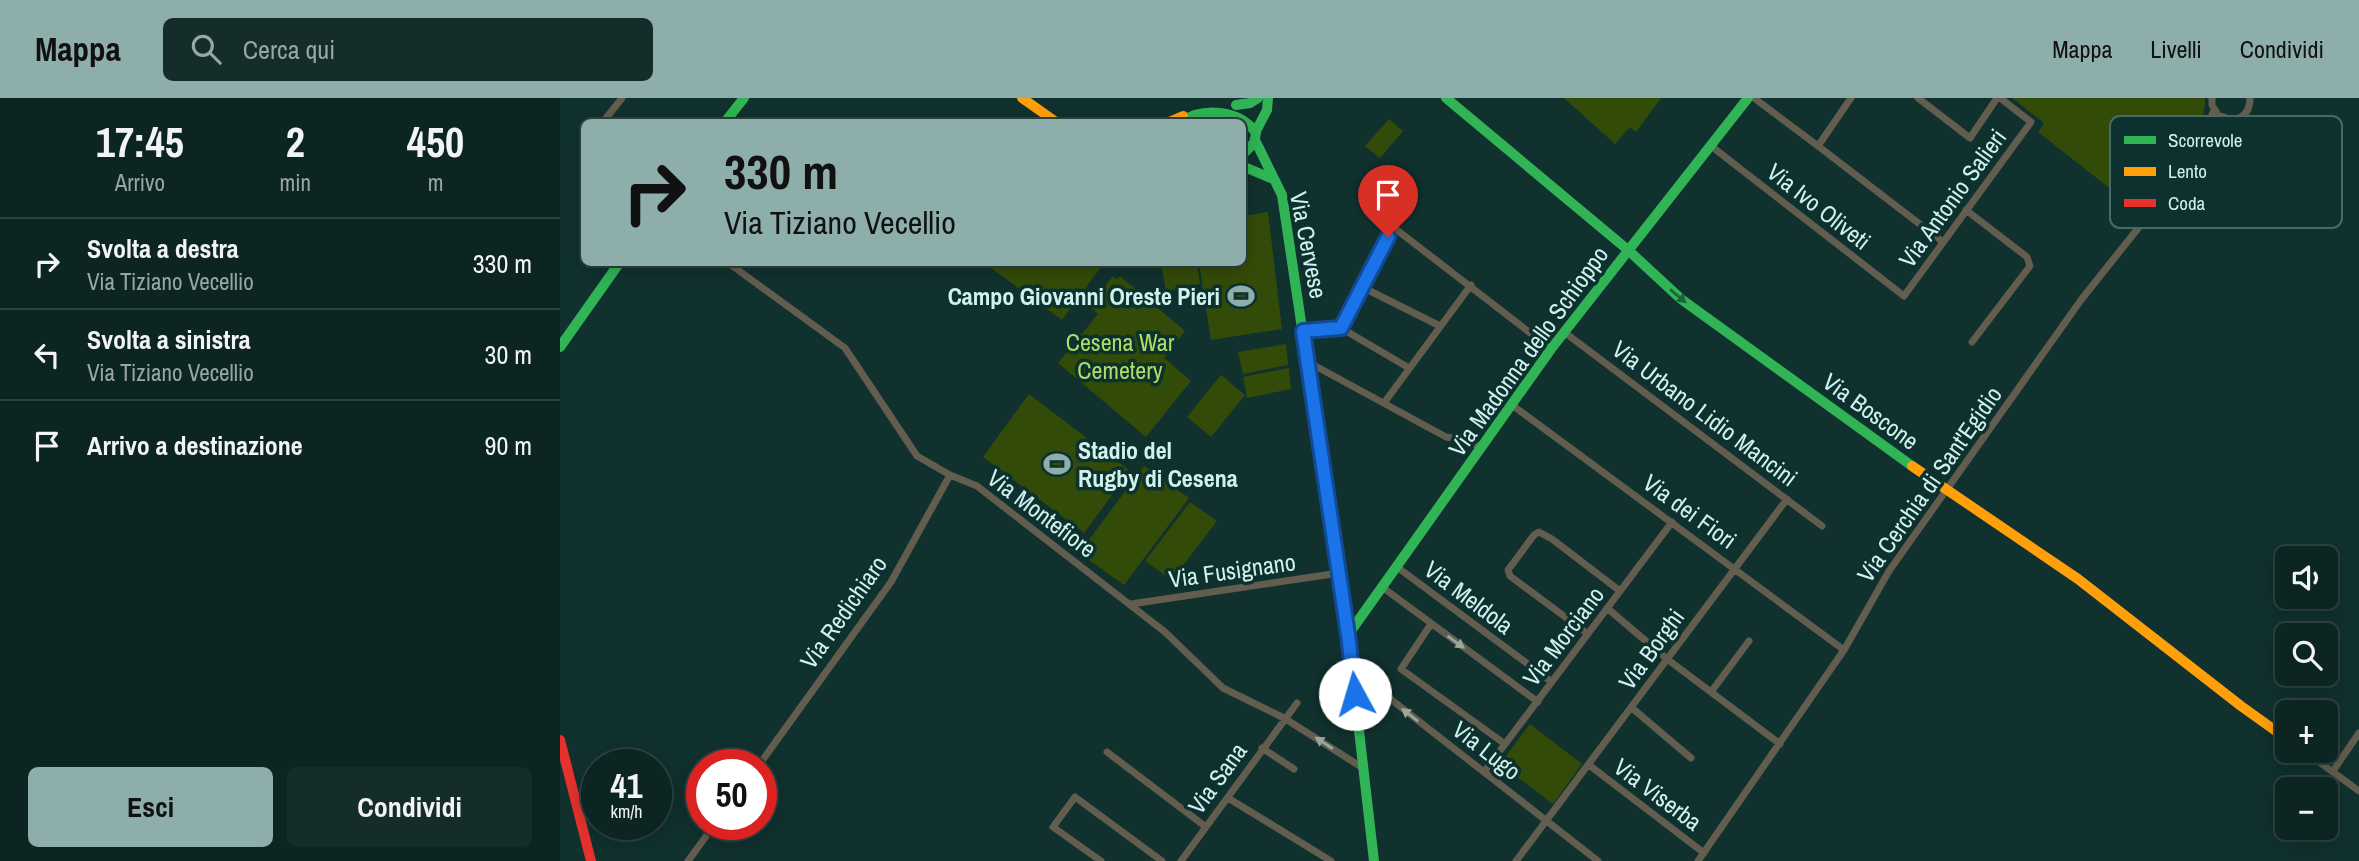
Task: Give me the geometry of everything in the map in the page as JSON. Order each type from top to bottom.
[{"type":"street","points":[[605,119],[622,98]]},
{"type":"street","points":[[727,119],[744,98]]},
{"type":"street","points":[[1022,98],[1052,119]]},
{"type":"street","name":"Via Cervese","points":[[1258,98],[1250,103],[1232,104],[1251,117],[1255,136],[1282,195],[1348,635],[1374,861]]},
{"type":"street","points":[[1246,152],[1266,110],[1268,98]]},
{"type":"street","name":"Via Boscone","points":[[1446,98],[1628,250],[1681,299],[1946,491],[2078,579],[2275,730]]},
{"type":"street","name":"Via Madonna dello Schioppo","points":[[1348,635],[1551,349],[1748,98]]},
{"type":"street","points":[[1754,98],[1943,242]]},
{"type":"street","points":[[1818,146],[1851,98]]},
{"type":"street","points":[[1918,98],[1970,138],[1998,98]]},
{"type":"street","name":"Via Antonio Salieri","points":[[1904,296],[2031,122],[1998,98]]},
{"type":"street","points":[[2212,98],[2214,110],[2220,116]]},
{"type":"street","name":"Via Cerchia di Sant'Egidio","points":[[2243,116],[2248,111],[2250,98]]},
{"type":"street","points":[[1181,119],[1189,109],[1211,102]]},
{"type":"street","name":"Via Cerchia di Sant'Egidio","points":[[2212,116],[2214,110]]},
{"type":"street","name":"Via Ivo Oliveti","points":[[1711,146],[1904,296]]},
{"type":"street","name":"Via Cervese","points":[[1246,168],[1273,179]]},
{"type":"street","points":[[1966,210],[2027,257],[2030,266],[1972,342]]},
{"type":"street","points":[[1341,328],[1394,227],[1551,349]]},
{"type":"street","name":"Via Cerchia di Sant'Egidio","points":[[1698,861],[1844,650],[1889,571],[2081,300],[2138,228]]},
{"type":"street","points":[[560,347],[617,266]]},
{"type":"street","name":"Via Montefiore","points":[[732,266],[845,348],[917,456],[950,475],[977,486],[1166,632],[1223,688],[1284,718],[1363,768]]},
{"type":"street","points":[[1384,402],[1471,285]]},
{"type":"street","points":[[1362,287],[1440,326]]},
{"type":"street","points":[[1303,331],[1341,328],[1409,368]]},
{"type":"street","name":"Via Urbano Lidio Mancini","points":[[1564,332],[1822,526]]},
{"type":"street","points":[[1308,362],[1446,437],[1467,440],[1482,448]]},
{"type":"street","name":"Via dei Fiori","points":[[1512,405],[1844,650]]},
{"type":"street","name":"Via Redichiaro","points":[[771,749],[891,582],[950,475]]},
{"type":"street","name":"Via Borghi","points":[[1516,861],[1787,499]]},
{"type":"street","name":"Via Morciano","points":[[1484,772],[1672,522]]},
{"type":"street","points":[[1588,634],[1510,576],[1508,570],[1511,564],[1539,532],[1620,591]]},
{"type":"street","name":"Via Meldola","points":[[1397,567],[1552,682]]},
{"type":"street","name":"Via Fusignano","points":[[1131,604],[1339,573]]},
{"type":"street","points":[[1381,587],[1538,702]]},
{"type":"street","points":[[1607,608],[1667,659],[1780,744]]},
{"type":"street","points":[[1431,624],[1401,669],[1505,744]]},
{"type":"street","points":[[1711,692],[1749,641]]},
{"type":"street","name":"Via Lugo","points":[[1352,669],[1598,861]]},
{"type":"street","name":"Via Sana","points":[[1181,861],[1297,703]]},
{"type":"street","points":[[1632,708],[1691,758]]},
{"type":"street","points":[[2333,771],[2359,733]]},
{"type":"street","points":[[560,740],[591,861]]},
{"type":"street","points":[[1262,748],[1294,769]]},
{"type":"street","points":[[1107,751],[1206,827]]},
{"type":"street","points":[[2322,763],[2359,792]]},
{"type":"street","name":"Via Viserba","points":[[1589,765],[1704,853]]},
{"type":"street","points":[[1101,861],[1053,827],[1075,797],[1162,861]]},
{"type":"street","points":[[1228,797],[1331,861]]},
{"type":"street","points":[[688,861],[703,840]]},
{"type":"green space","points":[[1564,98],[1661,98],[1636,132],[1630,127],[1615,144]]},
{"type":"green space","points":[[2012,98],[2205,98],[2203,116],[2110,116],[2110,189],[2038,132],[2044,123]]},
{"type":"green space","points":[[1389,119],[1403,131],[1380,158],[1365,146]]},
{"type":"green space","name":"Campo Giovanni Oreste Pieri","points":[[1268,212],[1282,329],[1211,340],[1199,266],[1246,266],[1246,216]]},
{"type":"green space","points":[[988,266],[1102,266],[1062,320]]},
{"type":"green space","points":[[1162,266],[1197,266],[1200,284],[1166,291]]},
{"type":"green space","name":"Cesena War Cemetery","points":[[1113,276],[1117,279],[1120,276],[1185,331],[1164,358],[1191,381],[1146,437],[1058,363],[1098,314],[1089,306]]},
{"type":"green space","points":[[1286,344],[1288,365],[1243,374],[1238,352]]},
{"type":"green space","points":[[1289,368],[1291,389],[1247,398],[1243,377]]},
{"type":"green space","points":[[1221,375],[1245,395],[1211,437],[1187,417]]},
{"type":"green space","name":"Stadio del Rugby di Cesena","points":[[1029,394],[1130,471],[1084,533],[983,457]]},
{"type":"green space","points":[[1144,466],[1189,498],[1124,585],[1079,553]]},
{"type":"green space","points":[[1190,502],[1217,521],[1172,580],[1145,561]]},
{"type":"green space","points":[[1530,724],[1582,764],[1553,804],[1500,764]]},
{"type":"traffic: fast","points":[[727,119],[744,98]]},
{"type":"traffic: fast","points":[[1236,105],[1250,103],[1258,98]]},
{"type":"traffic: fast","points":[[1256,131],[1267,110],[1268,98]]},
{"type":"traffic: fast","points":[[1446,98],[1628,250],[1681,299],[1912,466]]},
{"type":"traffic: fast","points":[[1348,635],[1551,349],[1748,98]]},
{"type":"traffic: fast","points":[[1185,119],[1210,113],[1231,115],[1240,119]]},
{"type":"traffic: fast","points":[[1246,123],[1256,133],[1254,143],[1246,151]]},
{"type":"traffic: fast","points":[[1255,140],[1282,195],[1348,635],[1374,861]]},
{"type":"traffic: fast","points":[[1246,168],[1273,179]]},
{"type":"traffic: fast","points":[[560,347],[617,266]]},
{"type":"traffic: slow","points":[[1022,98],[1052,119]]},
{"type":"traffic: slow","points":[[1176,119],[1183,116]]},
{"type":"traffic: slow","points":[[1912,466],[2078,579],[2275,730]]},
{"type":"traffic: jam","points":[[560,740],[591,861]]},
{"type":"place","name":"Campo Giovanni Oreste Pieri","points":[[1241,296]]},
{"type":"place","name":"Stadio del Rugby di Cesena","points":[[1057,464]]},
{"type":"route","points":[[1355,694],[1303,331],[1341,328],[1388,237]]}]
